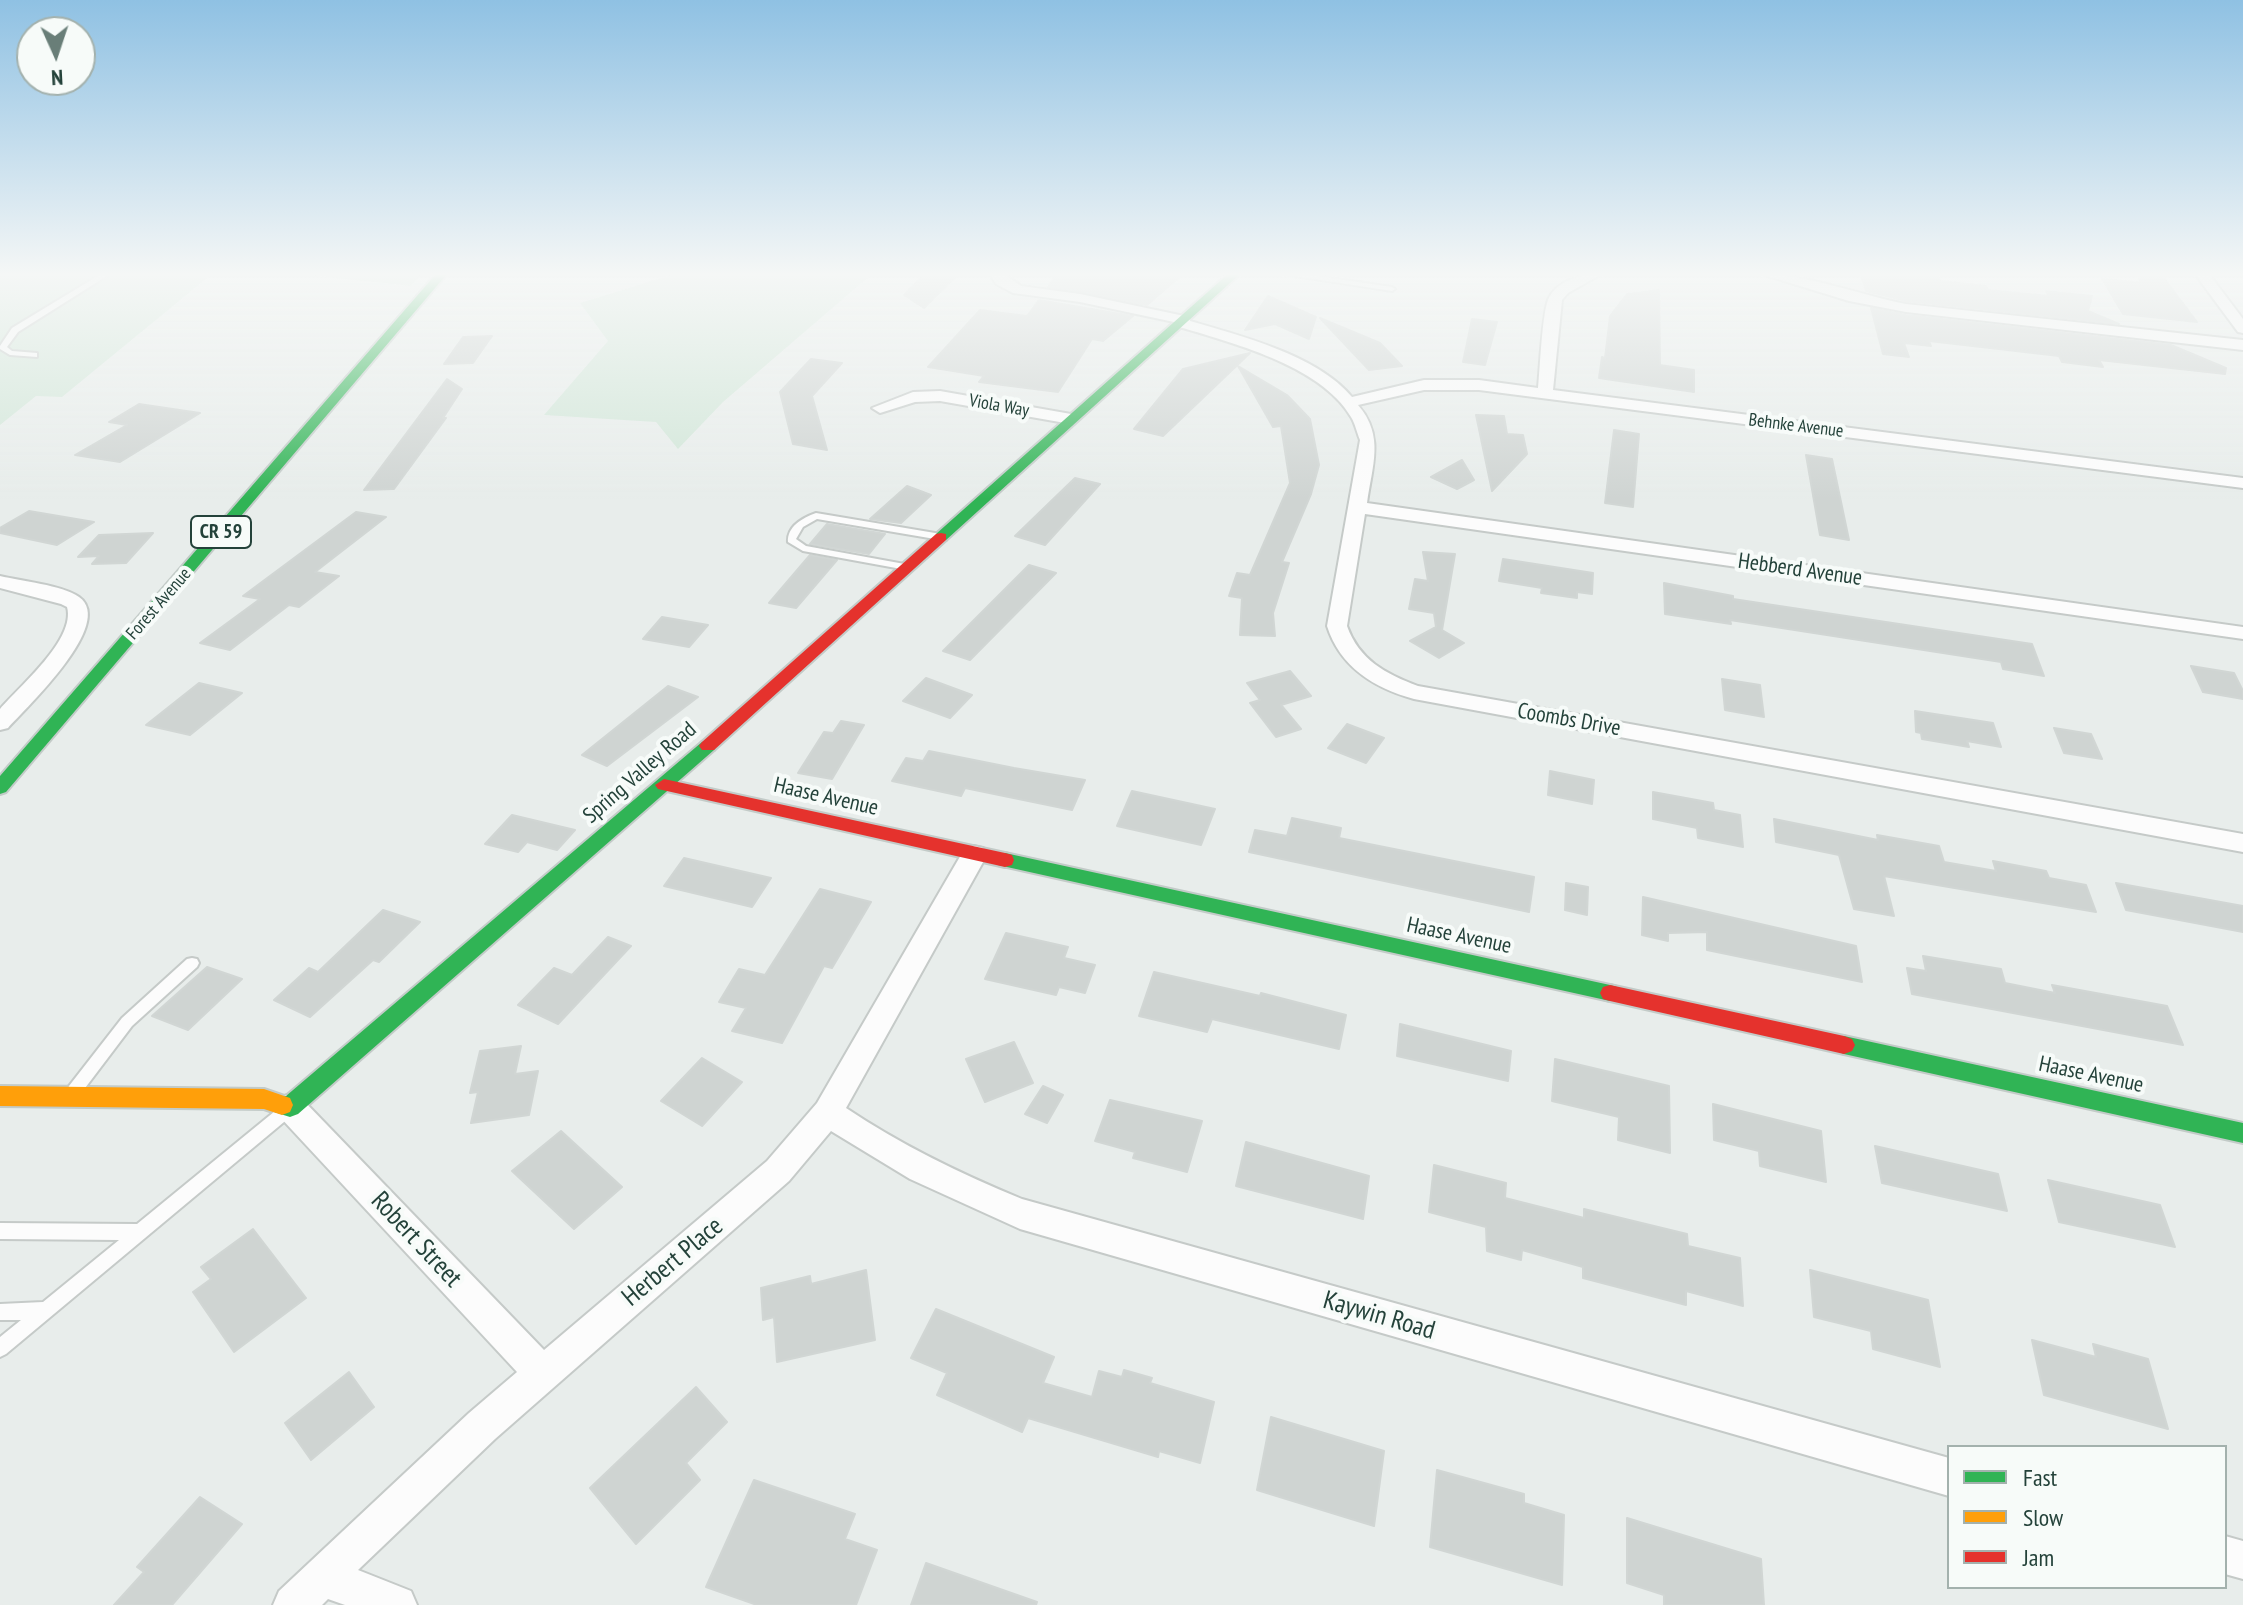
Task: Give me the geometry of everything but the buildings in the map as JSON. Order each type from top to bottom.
[{"type":"street","name":"Forest Avenue","points":[[0,788],[378,349]]},
{"type":"street","name":"Spring Valley Road","points":[[290,1107],[664,785],[1151,349]]},
{"type":"street","name":"Coombs Drive","points":[[1263,349],[1309,373],[1350,402],[1365,425],[1368,440],[1337,626],[1340,642],[1350,656],[1367,671],[1389,683],[1414,692],[2243,843]]},
{"type":"street","points":[[1545,393],[1550,349]]},
{"type":"street","name":"Behnke Avenue","points":[[1350,402],[1396,389],[1449,384],[1545,393],[2243,483]]},
{"type":"street","name":"Viola Way","points":[[880,408],[913,397],[940,396],[1071,419]]},
{"type":"street","name":"Hebberd Avenue","points":[[1357,507],[2243,633]]},
{"type":"street","points":[[0,582],[70,600],[79,613],[78,628],[70,643],[0,723]]},
{"type":"street","name":"Haase Avenue","points":[[664,785],[2243,1133]]},
{"type":"street","name":"Herbert Place","points":[[293,1605],[482,1426],[778,1171],[828,1112],[974,855]]},
{"type":"street","points":[[0,1096],[264,1099],[290,1107]]},
{"type":"street","name":"Robert Street","points":[[290,1107],[542,1373]]},
{"type":"street","name":"Kaywin Road","points":[[828,1112],[867,1140],[940,1181],[1020,1214],[1947,1476]]},
{"type":"street","points":[[323,1577],[397,1605]]},
{"type":"lane","points":[[5,349],[10,353],[34,355]]},
{"type":"lane","points":[[907,567],[803,548],[791,540],[791,536],[803,520],[816,516],[941,537]]},
{"type":"lane","points":[[69,1097],[127,1022],[192,963]]},
{"type":"lane","points":[[0,1348],[290,1107]]},
{"type":"lane","points":[[0,1231],[139,1232]]},
{"type":"lane","points":[[0,1312],[45,1310]]},
{"type":"green space","points":[[0,349],[121,349],[62,397],[36,396],[0,425]]},
{"type":"green space","points":[[601,349],[785,349],[723,402],[678,449],[656,422],[544,415]]},
{"type":"traffic: fast","points":[[0,788],[378,349]]},
{"type":"traffic: fast","points":[[941,537],[1151,349]]},
{"type":"traffic: fast","points":[[282,1105],[290,1107],[708,746]]},
{"type":"traffic: fast","points":[[1005,860],[1610,993]]},
{"type":"traffic: fast","points":[[1844,1045],[2243,1133]]},
{"type":"traffic: slow","points":[[0,1096],[264,1099],[282,1105]]},
{"type":"traffic: jam","points":[[708,746],[941,537]]},
{"type":"traffic: jam","points":[[664,785],[1005,860]]},
{"type":"traffic: jam","points":[[1610,993],[1844,1045]]}]
